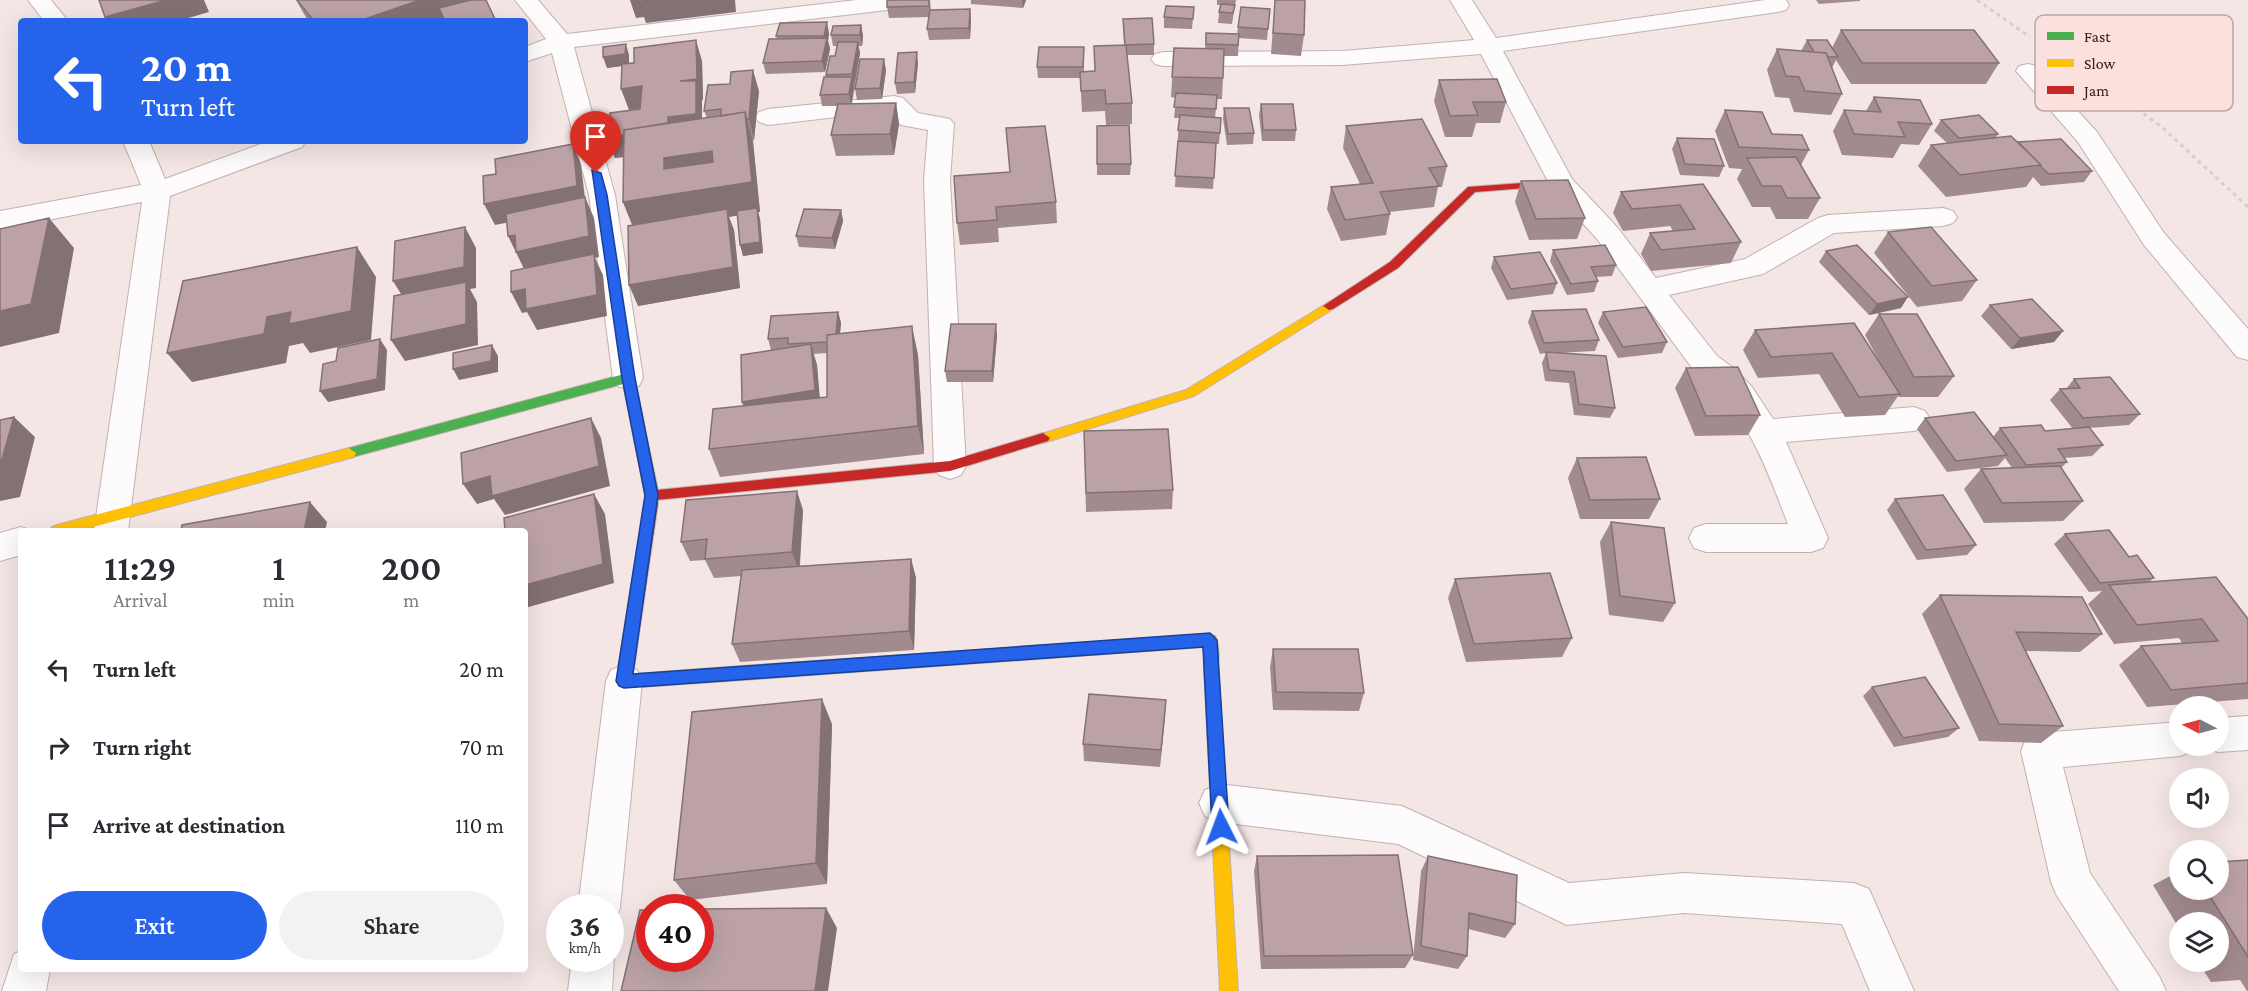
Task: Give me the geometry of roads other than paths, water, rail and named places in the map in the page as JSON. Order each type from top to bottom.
[{"type":"street","points":[[39,0],[54,18]]},
{"type":"street","points":[[528,54],[561,42],[913,0]]},
{"type":"street","points":[[1461,0],[1489,46],[1561,183],[1607,233],[1706,364],[1724,373],[1766,432],[1811,538],[1706,538]]},
{"type":"street","points":[[1654,0],[1669,22]]},
{"type":"street","points":[[539,3],[561,42],[602,195],[628,378],[651,495],[624,681],[601,894]]},
{"type":"street","points":[[1163,59],[1342,58],[1489,46],[1778,5]]},
{"type":"street","points":[[2028,71],[2035,79]]},
{"type":"street","points":[[768,117],[894,103],[910,120],[941,124],[937,180],[950,466]]},
{"type":"street","points":[[2064,111],[2088,137],[2154,240],[2248,349]]},
{"type":"street","points":[[112,523],[157,191],[137,144]]},
{"type":"street","points":[[0,220],[157,191],[285,144]]},
{"type":"street","points":[[651,495],[950,466],[1190,393],[1394,265],[1472,189],[1561,183]]},
{"type":"street","points":[[1652,290],[1753,267],[1828,224],[1943,217]]},
{"type":"street","points":[[78,528],[112,523],[628,378]]},
{"type":"street","points":[[1766,432],[1914,419]]},
{"type":"street","points":[[0,547],[18,542]]},
{"type":"street","points":[[624,681],[1210,640],[1230,991]]},
{"type":"street","points":[[2229,734],[2248,733]]},
{"type":"street","points":[[2144,991],[2072,882],[2040,752],[2169,740]]},
{"type":"street","points":[[1219,803],[1402,825],[1567,904],[1684,893],[1854,904],[1892,991]]},
{"type":"street","points":[[24,991],[28,972]]},
{"type":"street","points":[[590,991],[592,972]]}]
